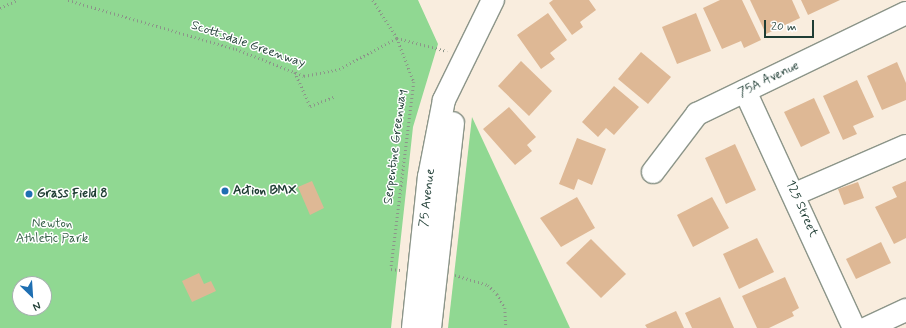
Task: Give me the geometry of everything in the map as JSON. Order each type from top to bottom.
[{"type":"street","name":"75 Avenue","points":[[413,328],[429,177],[444,100],[460,64],[493,0]]},
{"type":"street","name":"75A Avenue","points":[[652,172],[697,114],[906,13]]},
{"type":"street","name":"75 Avenue","points":[[430,328],[460,64]]},
{"type":"street","name":"125 Street","points":[[745,91],[795,194],[854,328]]},
{"type":"street","points":[[795,194],[906,146]]},
{"type":"street","points":[[867,328],[906,310]]},
{"type":"path","points":[[0,8],[17,0]]},
{"type":"path","name":"Scottsdale Greenway","points":[[68,0],[236,49],[312,77],[330,73],[397,38]]},
{"type":"path","name":"Serpentine Greenway","points":[[373,0],[397,38],[414,82],[391,269],[404,270]]},
{"type":"path","points":[[397,38],[460,64]]},
{"type":"path","points":[[295,72],[310,106],[334,97]]},
{"type":"path","points":[[450,274],[488,285],[504,308],[506,328]]},
{"type":"green space","name":"Newton Athletic Park","points":[[0,0],[418,0],[438,44],[413,127],[391,328],[0,328]]},
{"type":"green space","points":[[472,117],[570,328],[448,328]]},
{"type":"building","points":[[553,0],[589,0],[596,10],[580,22],[583,27],[572,35],[549,3]]},
{"type":"building","points":[[720,0],[742,0],[761,40],[744,48],[741,41],[722,49],[703,8]]},
{"type":"building","points":[[750,0],[792,0],[800,18],[766,34]]},
{"type":"building","points":[[801,0],[840,0],[808,15]]},
{"type":"building","points":[[548,13],[567,40],[550,53],[555,59],[541,69],[517,35]]},
{"type":"building","points":[[696,13],[711,51],[677,64],[662,27]]},
{"type":"building","points":[[641,52],[671,77],[648,104],[618,79]]},
{"type":"building","points":[[521,61],[552,91],[529,116],[498,86]]},
{"type":"building","points":[[897,62],[906,83],[906,100],[882,110],[867,76]]},
{"type":"building","points":[[857,80],[874,117],[853,126],[857,134],[843,140],[823,96]]},
{"type":"building","points":[[614,86],[639,107],[614,135],[606,128],[598,137],[582,122]]},
{"type":"building","points":[[814,98],[830,133],[801,147],[784,112]]},
{"type":"building","points":[[509,107],[536,137],[527,145],[532,151],[515,165],[483,129]]},
{"type":"building","points":[[577,138],[606,149],[592,185],[578,179],[574,190],[559,184]]},
{"type":"building","points":[[735,144],[756,190],[726,204],[705,158]]},
{"type":"building","points":[[312,181],[324,208],[310,215],[298,187]]},
{"type":"building","points":[[906,181],[906,238],[894,244],[875,207],[897,197],[892,187]]},
{"type":"building","points":[[858,182],[864,198],[844,205],[838,189]]},
{"type":"building","points":[[577,197],[595,228],[561,247],[540,218]]},
{"type":"building","points":[[712,197],[729,228],[693,247],[677,215]]},
{"type":"building","points":[[757,238],[774,272],[739,289],[723,254]]},
{"type":"building","points":[[591,239],[626,274],[601,298],[566,263]]},
{"type":"building","points":[[881,242],[891,263],[856,279],[846,259]]},
{"type":"building","points":[[199,273],[204,284],[211,281],[216,291],[192,302],[182,281]]},
{"type":"building","points":[[785,277],[799,308],[792,312],[794,316],[769,328],[757,328],[742,296]]},
{"type":"building","points":[[720,297],[734,328],[692,328],[685,313]]},
{"type":"building","points":[[676,311],[684,328],[647,328],[645,325]]},
{"type":"place","name":"Action BMX","points":[[225,191]]},
{"type":"place","name":"Grass Field 8","points":[[29,194]]}]
